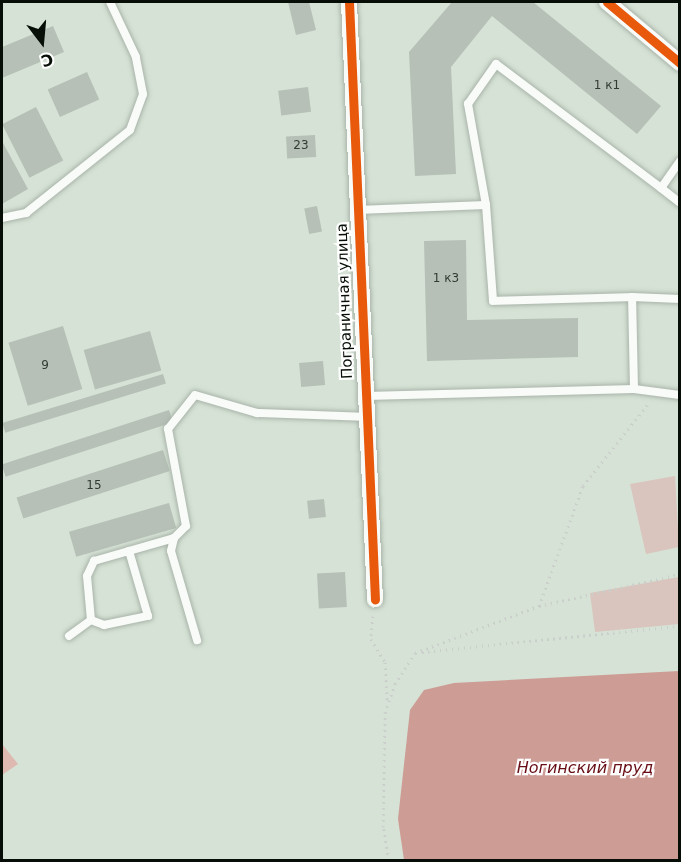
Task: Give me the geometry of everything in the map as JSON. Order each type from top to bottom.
[{"type":"street","name":"Пограничная улица","points":[[349,2],[364,396],[375,599]]},
{"type":"street","points":[[607,2],[680,63]]},
{"type":"lane","points":[[2,218],[26,213],[130,130],[144,94],[136,57],[110,2]]},
{"type":"lane","points":[[680,203],[496,64],[468,104],[486,204],[493,301],[632,297],[680,299]]},
{"type":"lane","points":[[661,188],[680,161]]},
{"type":"lane","points":[[357,210],[486,204]]},
{"type":"lane","points":[[632,297],[634,389]]},
{"type":"lane","points":[[364,396],[634,389],[680,395]]},
{"type":"lane","points":[[91,620],[87,576],[94,561],[174,538],[186,526],[186,508],[168,429],[195,395],[257,413],[365,417]]},
{"type":"lane","points":[[174,538],[171,551],[197,640]]},
{"type":"lane","points":[[91,620],[104,625],[148,616],[129,550]]},
{"type":"lane","points":[[69,636],[91,620]]},
{"type":"path","points":[[539,606],[583,486],[635,414],[662,394]]},
{"type":"path","points":[[385,713],[395,684],[415,653],[539,606],[680,574]]},
{"type":"path","points":[[375,599],[371,639],[385,662],[383,827],[389,861]]},
{"type":"path","points":[[415,653],[680,626]]},
{"type":"shaded area","points":[[675,476],[679,547],[646,554],[630,484]]},
{"type":"shaded area","points":[[679,577],[679,624],[595,632],[590,593]]},
{"type":"shaded area","points":[[2,744],[18,764],[2,775]]},
{"type":"water","name":"Ногинский пруд","points":[[679,671],[679,860],[404,860],[398,819],[410,710],[424,690],[454,683]]},
{"type":"building","points":[[288,2],[309,2],[316,30],[296,35]]},
{"type":"building","points":[[452,2],[533,2],[661,106],[637,134],[492,16],[451,67],[456,174],[415,176],[409,52]]},
{"type":"building","points":[[53,26],[64,52],[2,78],[2,47]]},
{"type":"building","points":[[87,72],[99,99],[60,117],[48,89]]},
{"type":"building","points":[[308,87],[311,112],[281,115],[278,91]]},
{"type":"building","points":[[36,107],[63,160],[29,178],[2,124]]},
{"type":"building","points":[[315,135],[316,157],[287,158],[286,137]]},
{"type":"building","points":[[2,141],[28,189],[2,204]]},
{"type":"building","points":[[317,206],[322,232],[309,234],[304,208]]},
{"type":"building","points":[[466,240],[467,320],[578,318],[578,357],[427,361],[424,241]]},
{"type":"building","points":[[63,326],[82,389],[28,406],[8,343]]},
{"type":"building","points":[[150,331],[161,370],[95,389],[84,350]]},
{"type":"building","points":[[323,361],[325,385],[301,387],[299,363]]},
{"type":"building","points":[[163,374],[166,384],[5,433],[2,423]]},
{"type":"building","points":[[169,410],[173,422],[6,477],[2,464]]},
{"type":"building","points":[[163,450],[170,471],[23,519],[17,498]]},
{"type":"building","points":[[324,499],[326,517],[309,519],[307,501]]},
{"type":"building","points":[[169,503],[176,528],[76,557],[69,532]]},
{"type":"building","points":[[345,572],[347,607],[319,608],[317,573]]},
{"type":"cycle path","points":[[349,2],[375,599]]},
{"type":"cycle path","points":[[607,2],[680,63]]}]
